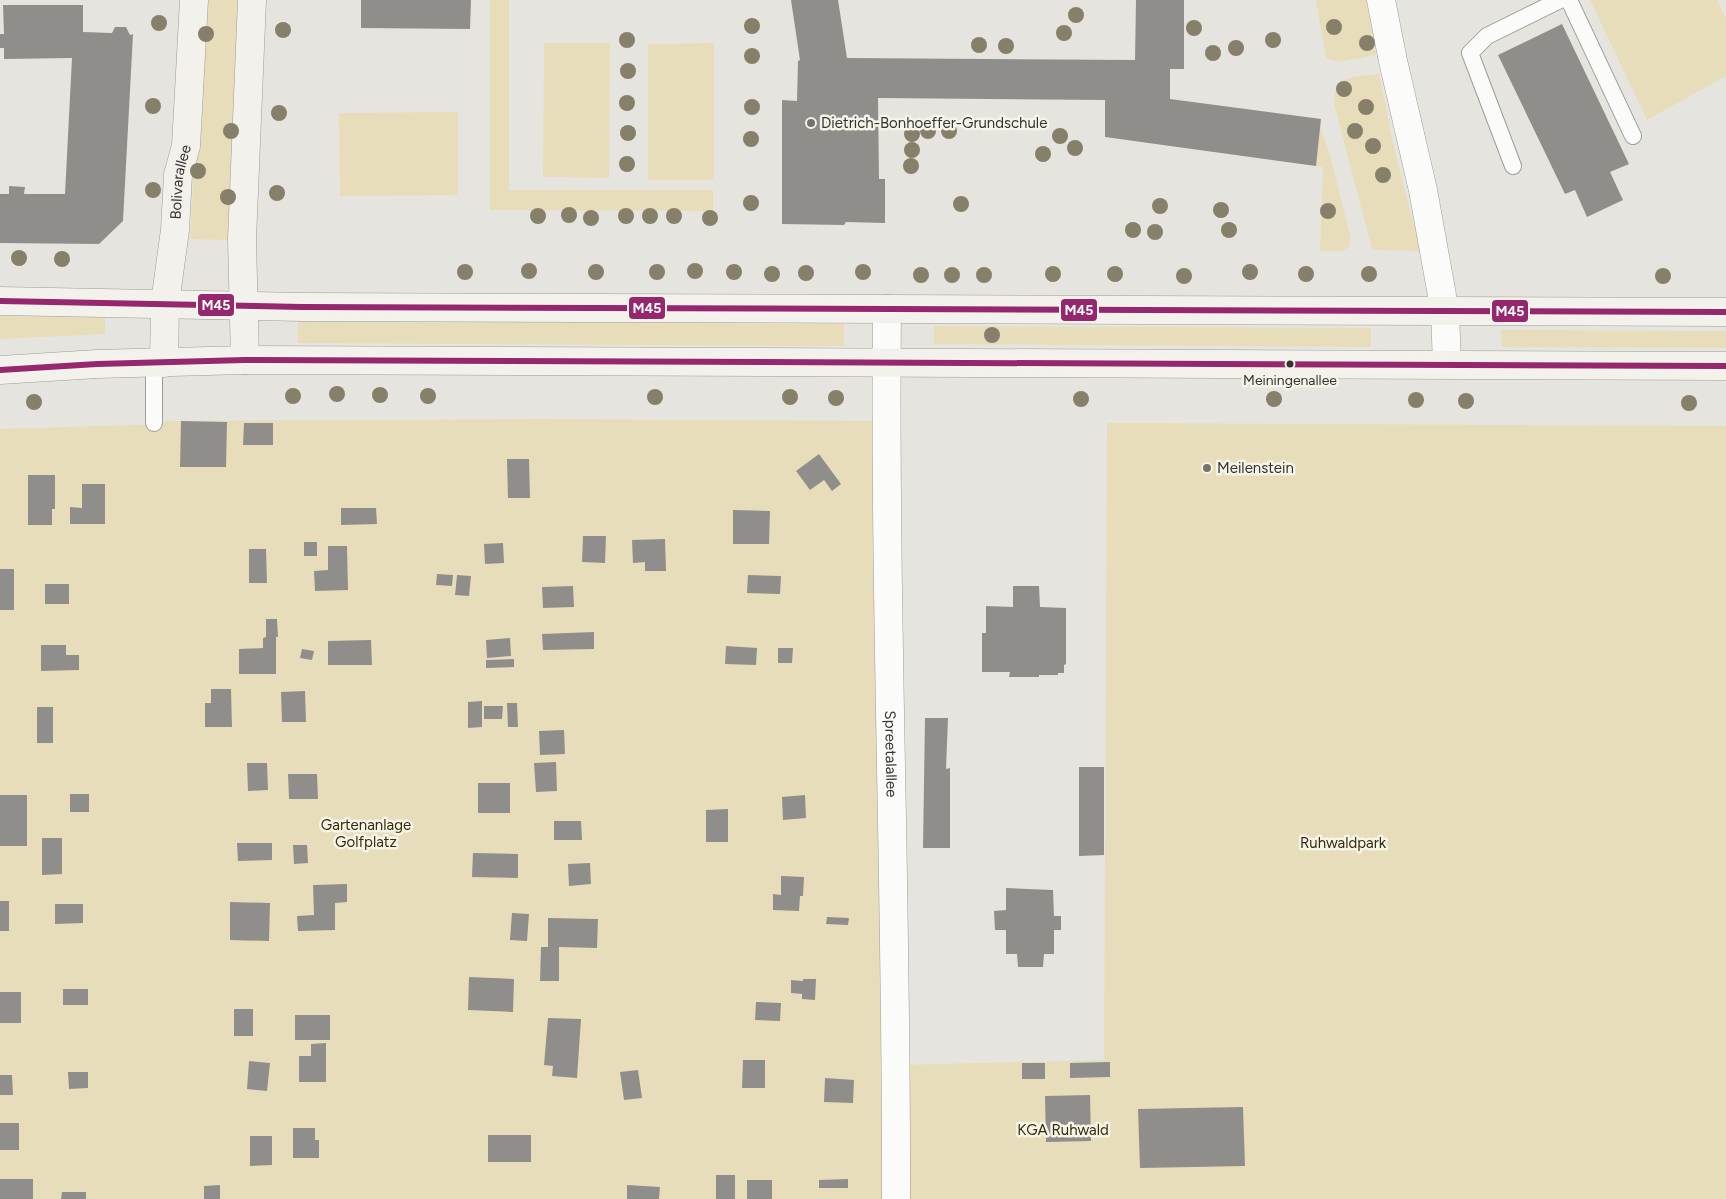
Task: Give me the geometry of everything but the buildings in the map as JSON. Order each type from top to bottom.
[{"type":"main road","name":"Bolivarallee","points":[[159,363],[175,230],[178,175],[186,146],[194,0]]},
{"type":"main road","points":[[245,360],[242,239],[252,0]]},
{"type":"main road","points":[[0,301],[244,305],[1726,312]]},
{"type":"main road","points":[[0,370],[97,364],[245,360],[1726,366]]},
{"type":"street","points":[[1381,0],[1422,190],[1445,312],[1447,364]]},
{"type":"street","name":"Spreetalallee","points":[[887,309],[886,362],[897,1065],[896,1199]]},
{"type":"lane","points":[[1514,166],[1470,53],[1487,36],[1560,0]]},
{"type":"lane","points":[[1569,0],[1633,136]]},
{"type":"lane","points":[[154,423],[159,363]]},
{"type":"green space","points":[[203,0],[241,0],[228,240],[190,239]]},
{"type":"green space","points":[[490,0],[509,0],[509,190],[713,190],[713,211],[490,210]]},
{"type":"green space","points":[[1316,0],[1366,0],[1376,55],[1338,62],[1326,58]]},
{"type":"green space","points":[[1590,0],[1717,0],[1726,18],[1726,76],[1647,120]]},
{"type":"green space","points":[[544,43],[610,43],[609,178],[543,177]]},
{"type":"green space","points":[[714,43],[714,180],[648,180],[648,44]]},
{"type":"green space","points":[[1379,74],[1396,157],[1421,251],[1372,249],[1334,104],[1337,87],[1341,82],[1354,77]]},
{"type":"green space","points":[[458,112],[458,195],[340,196],[339,113]]},
{"type":"green space","points":[[1320,127],[1330,155],[1350,235],[1349,247],[1342,251],[1320,251],[1323,167],[1316,166]]},
{"type":"green space","points":[[0,316],[105,317],[105,334],[0,339]]},
{"type":"green space","points":[[298,320],[844,324],[844,346],[298,343]]},
{"type":"green space","points":[[934,326],[1371,328],[1371,347],[934,344]]},
{"type":"green space","points":[[1501,330],[1726,331],[1726,348],[1502,347]]},
{"type":"green space","points":[[536,419],[886,421],[897,1065],[1104,1060],[1107,423],[1726,426],[1726,1199],[0,1199],[0,429],[164,424],[165,421]]},
{"type":"transit line","name":"M45","points":[[0,301],[302,307],[1726,312]]},
{"type":"transit line","name":"M45","points":[[0,370],[97,364],[245,360],[1726,366]]},
{"type":"place","name":"Dietrich-Bonhoeffer-Grundschule","points":[[811,123]]},
{"type":"place","name":"Meiningenallee","points":[[1290,364]]},
{"type":"place","name":"Meilenstein","points":[[1207,468]]},
{"type":"park label","name":"Gartenanlage Golfplatz","points":[[366,834]]},
{"type":"park label","name":"Ruhwaldpark","points":[[1343,843]]},
{"type":"park label","name":"KGA Ruhwald","points":[[1063,1130]]}]
